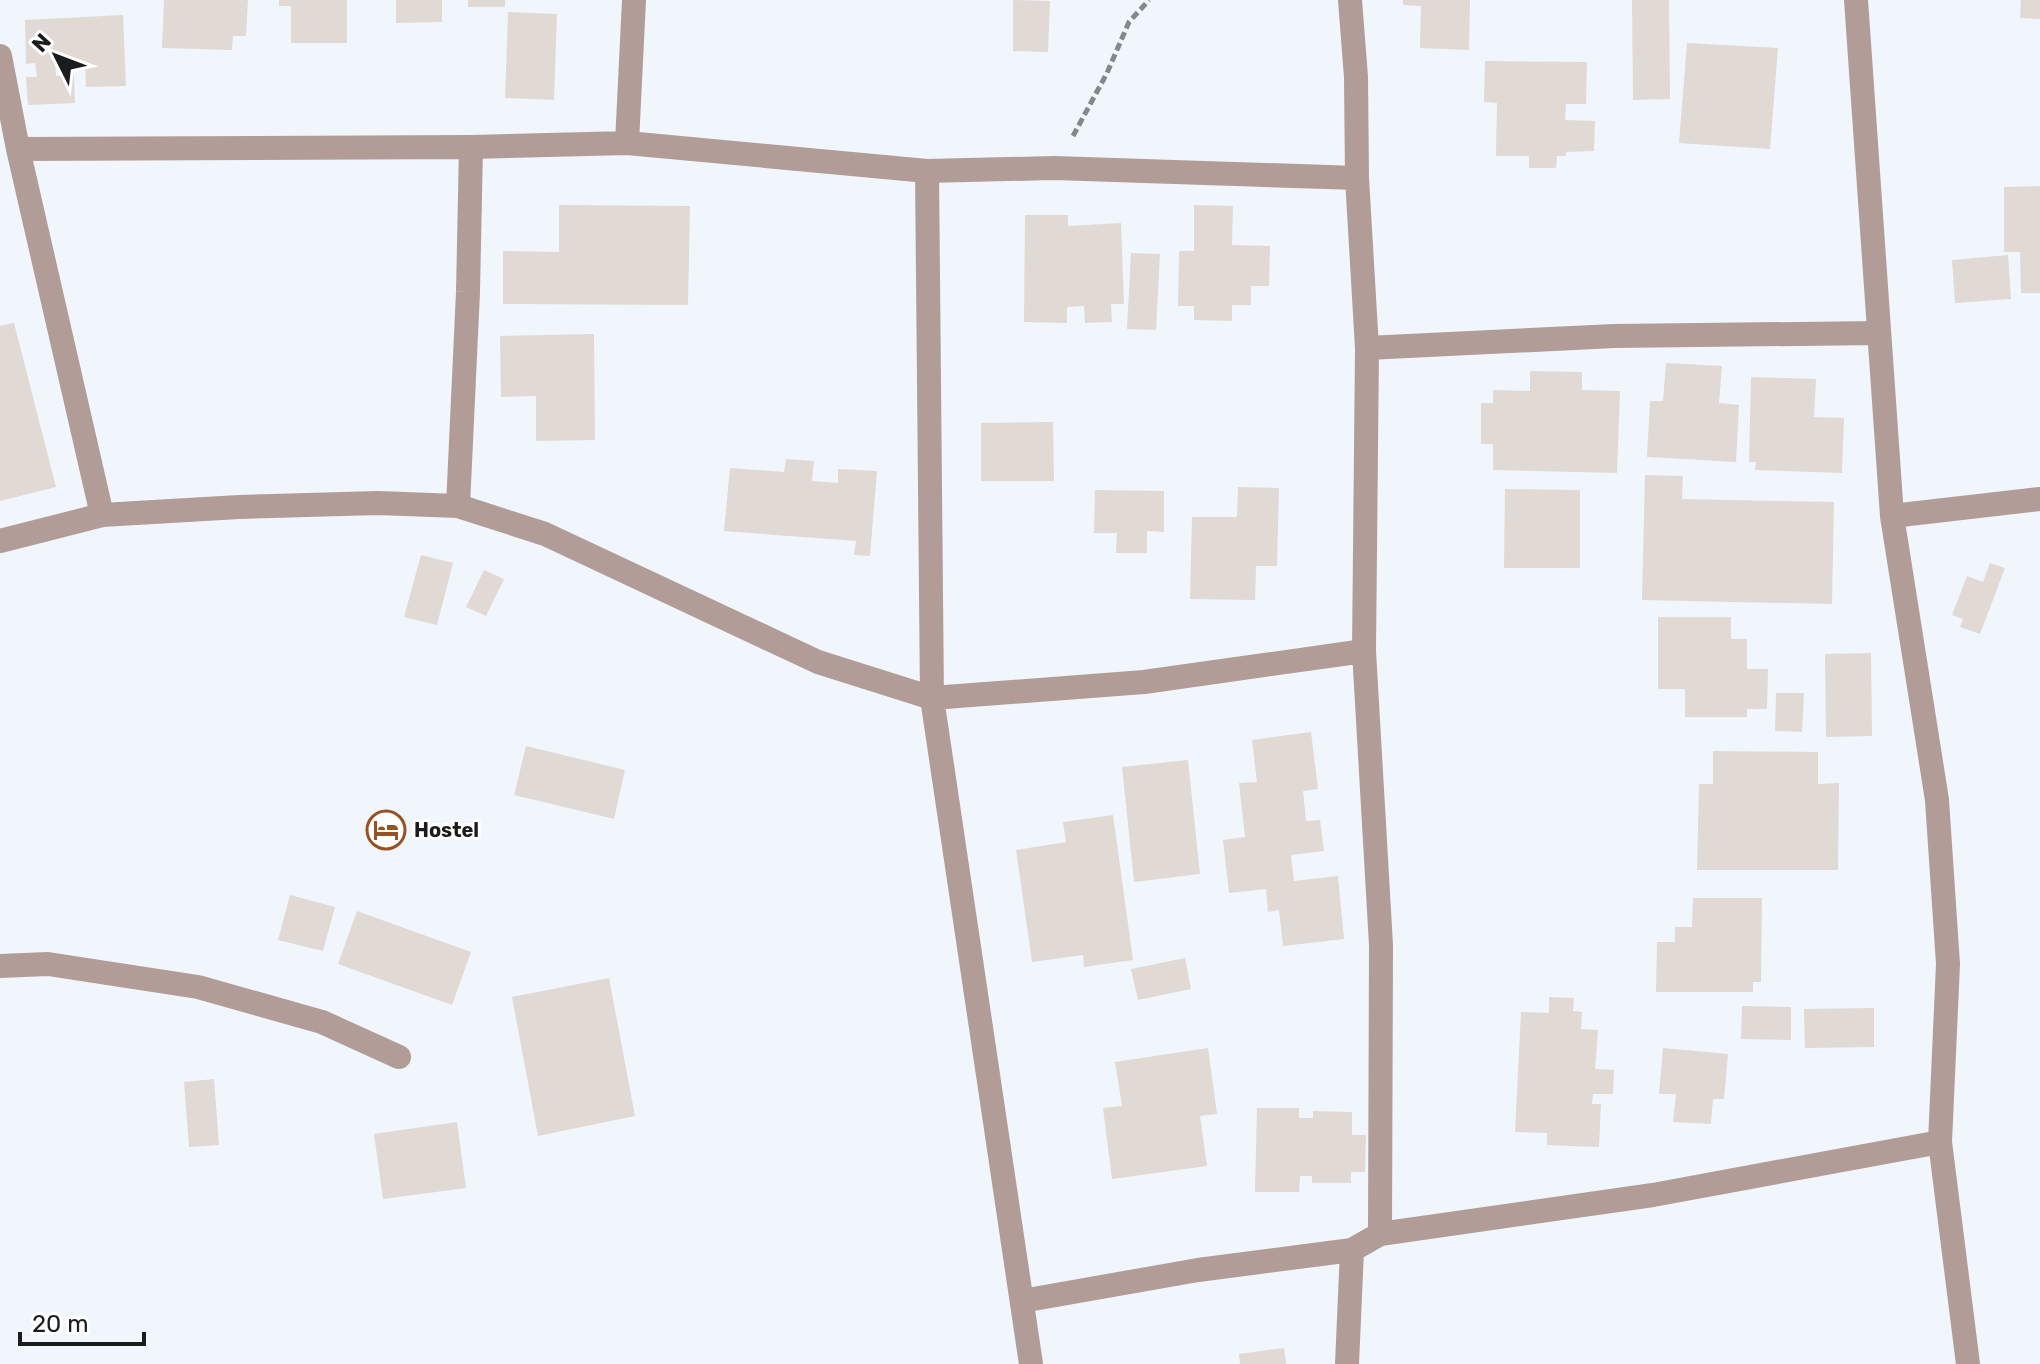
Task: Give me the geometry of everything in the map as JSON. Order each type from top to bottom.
[{"type":"street","points":[[627,143],[634,0]]},
{"type":"street","points":[[1350,0],[1367,348],[1364,651],[1381,945],[1380,1234]]},
{"type":"street","points":[[1856,0],[1892,516],[1937,800],[1948,964],[1940,1142],[1968,1364]]},
{"type":"street","points":[[0,56],[18,149],[102,515]]},
{"type":"street","points":[[18,149],[471,147],[627,143],[927,171],[1054,168],[1357,178]]},
{"type":"street","points":[[458,506],[471,147]]},
{"type":"street","points":[[927,171],[932,698],[1031,1364]]},
{"type":"street","points":[[1367,348],[1614,336],[1878,333]]},
{"type":"street","points":[[1892,516],[2040,499]]},
{"type":"street","points":[[0,541],[102,515],[378,503],[458,506],[545,534],[818,662],[932,698],[1144,682],[1364,651]]},
{"type":"street","points":[[0,966],[48,964],[198,987],[322,1022],[399,1057]]},
{"type":"street","points":[[1022,1301],[1198,1270],[1352,1250],[1380,1234],[1653,1195],[1940,1142]]},
{"type":"street","points":[[1347,1364],[1352,1250]]},
{"type":"path","points":[[1054,168],[1107,73],[1129,22],[1149,0]]},
{"type":"building","points":[[164,0],[248,0],[246,36],[233,36],[232,50],[162,48]]},
{"type":"building","points":[[279,0],[347,0],[347,43],[291,43],[291,6],[279,6]]},
{"type":"building","points":[[396,0],[442,0],[442,22],[396,23]]},
{"type":"building","points":[[468,0],[505,0],[505,7],[468,7]]},
{"type":"building","points":[[1013,0],[1050,1],[1048,52],[1013,51]]},
{"type":"building","points":[[1403,0],[1470,0],[1469,50],[1420,48],[1421,6],[1403,5]]},
{"type":"building","points":[[1632,0],[1669,0],[1670,99],[1633,100]]},
{"type":"building","points":[[2021,0],[2040,0],[2040,19],[2020,18]]},
{"type":"building","points":[[508,12],[557,14],[554,100],[505,98]]},
{"type":"building","points":[[123,15],[126,86],[86,87],[85,61],[55,62],[56,76],[74,75],[75,103],[28,105],[26,77],[37,77],[35,63],[26,64],[25,20]]},
{"type":"building","points":[[1687,43],[1778,48],[1770,149],[1679,143]]},
{"type":"building","points":[[1485,61],[1587,62],[1586,104],[1566,104],[1565,120],[1595,121],[1594,151],[1566,152],[1566,156],[1557,156],[1556,168],[1529,168],[1529,156],[1496,156],[1497,103],[1484,102]]},
{"type":"building","points":[[2040,186],[2040,293],[2021,293],[2020,252],[2004,252],[2004,187]]},
{"type":"building","points":[[559,205],[690,206],[688,305],[503,304],[503,251],[559,252]]},
{"type":"building","points":[[1194,205],[1233,206],[1232,245],[1270,246],[1269,286],[1251,286],[1251,305],[1232,305],[1232,321],[1194,320],[1194,306],[1178,306],[1179,251],[1194,251]]},
{"type":"building","points":[[1025,215],[1068,215],[1068,226],[1121,223],[1124,304],[1111,304],[1112,322],[1085,323],[1084,306],[1067,307],[1067,323],[1024,322]]},
{"type":"building","points":[[1131,253],[1160,254],[1156,330],[1127,329]]},
{"type":"building","points":[[2008,255],[2011,299],[1955,303],[1952,260]]},
{"type":"building","points":[[14,323],[56,487],[0,501],[0,326]]},
{"type":"building","points":[[594,334],[595,440],[536,441],[536,396],[501,397],[500,336]]},
{"type":"building","points":[[1666,363],[1722,366],[1719,403],[1739,405],[1736,462],[1647,457],[1650,401],[1663,401]]},
{"type":"building","points":[[1530,371],[1582,372],[1582,390],[1620,391],[1617,473],[1493,470],[1493,444],[1481,444],[1481,403],[1493,403],[1493,390],[1530,391]]},
{"type":"building","points":[[1751,377],[1816,379],[1814,417],[1844,418],[1842,473],[1755,470],[1756,462],[1749,462]]},
{"type":"building","points":[[1053,422],[1054,481],[981,481],[981,423]]},
{"type":"building","points":[[786,459],[814,461],[812,481],[838,483],[838,469],[877,471],[870,556],[854,555],[856,541],[724,531],[730,468],[784,472]]},
{"type":"building","points":[[1645,475],[1683,476],[1682,499],[1834,502],[1832,604],[1642,600]]},
{"type":"building","points":[[1238,487],[1279,488],[1277,566],[1256,566],[1255,600],[1190,599],[1192,517],[1237,517]]},
{"type":"building","points":[[1505,489],[1580,490],[1580,568],[1504,568]]},
{"type":"building","points":[[1095,490],[1164,491],[1164,532],[1147,531],[1147,553],[1116,553],[1117,533],[1094,533]]},
{"type":"building","points":[[421,555],[453,563],[437,625],[404,617]]},
{"type":"building","points":[[1990,563],[2005,568],[1980,634],[1960,627],[1963,619],[1952,615],[1967,576],[1983,582]]},
{"type":"building","points":[[484,570],[504,579],[486,616],[466,607]]},
{"type":"building","points":[[1658,617],[1731,617],[1731,639],[1747,639],[1747,669],[1768,669],[1767,709],[1747,709],[1747,717],[1685,717],[1685,689],[1658,689]]},
{"type":"building","points":[[1871,653],[1872,736],[1826,737],[1825,654]]},
{"type":"building","points":[[1776,693],[1804,693],[1802,732],[1775,731]]},
{"type":"building","points":[[1311,732],[1318,789],[1303,791],[1306,821],[1320,820],[1324,851],[1291,855],[1294,881],[1338,876],[1344,939],[1283,946],[1279,910],[1268,912],[1266,889],[1229,893],[1223,840],[1245,837],[1239,783],[1257,782],[1252,740]]},
{"type":"building","points":[[526,746],[625,770],[614,819],[514,795]]},
{"type":"building","points":[[1713,751],[1818,752],[1818,784],[1839,783],[1838,870],[1697,870],[1699,784],[1713,784]]},
{"type":"building","points":[[1188,760],[1200,874],[1134,882],[1122,767]]},
{"type":"building","points":[[1113,815],[1133,960],[1084,967],[1083,955],[1032,962],[1016,850],[1066,842],[1063,822]]},
{"type":"building","points":[[290,895],[335,907],[323,951],[278,940]]},
{"type":"building","points":[[1693,898],[1762,898],[1761,982],[1753,982],[1753,992],[1656,992],[1657,942],[1675,942],[1675,927],[1692,927]]},
{"type":"building","points":[[357,911],[471,952],[452,1005],[338,964]]},
{"type":"building","points":[[1185,958],[1191,989],[1138,1000],[1131,969]]},
{"type":"building","points":[[609,978],[635,1116],[538,1136],[512,997]]},
{"type":"building","points":[[1549,997],[1574,998],[1573,1011],[1582,1012],[1581,1029],[1598,1030],[1595,1069],[1614,1070],[1613,1094],[1593,1094],[1592,1104],[1601,1104],[1599,1147],[1547,1145],[1547,1133],[1515,1132],[1521,1012],[1549,1013]]},
{"type":"building","points":[[1742,1006],[1791,1007],[1791,1040],[1741,1039]]},
{"type":"building","points":[[1874,1008],[1874,1047],[1805,1048],[1804,1009]]},
{"type":"building","points":[[1208,1048],[1217,1114],[1200,1116],[1207,1166],[1112,1179],[1103,1108],[1122,1106],[1115,1062]]},
{"type":"building","points":[[1663,1048],[1728,1054],[1724,1099],[1713,1099],[1711,1124],[1673,1122],[1676,1094],[1659,1094]]},
{"type":"building","points":[[214,1079],[219,1145],[189,1147],[184,1082]]},
{"type":"building","points":[[1257,1108],[1299,1108],[1299,1118],[1313,1118],[1313,1111],[1352,1112],[1352,1135],[1366,1135],[1365,1172],[1351,1172],[1351,1183],[1312,1183],[1312,1176],[1300,1176],[1299,1192],[1255,1192]]},
{"type":"building","points":[[457,1122],[466,1188],[383,1199],[374,1134]]},
{"type":"building","points":[[1284,1348],[1286,1364],[1240,1364],[1239,1354]]},
{"type":"place","name":"Hostel","points":[[386,830]]}]
